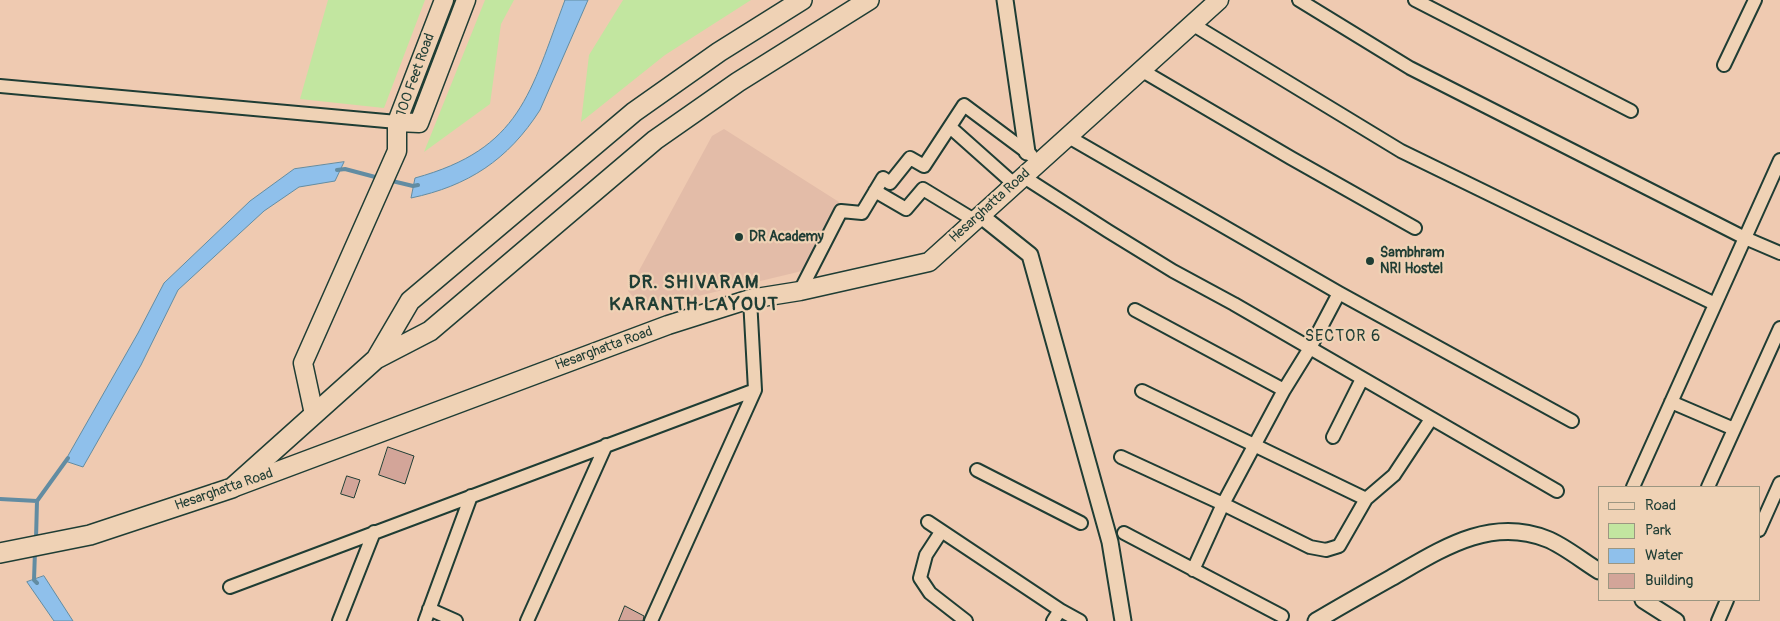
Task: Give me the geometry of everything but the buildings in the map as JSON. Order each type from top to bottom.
[{"type":"main road","name":"100 Feet Road","points":[[444,0],[398,122],[419,123],[466,0]]},
{"type":"main road","points":[[376,359],[410,301],[634,112],[719,52],[802,0]]},
{"type":"main road","points":[[232,488],[376,359],[430,331],[655,140],[738,82],[869,0]]},
{"type":"main road","name":"Hesarghatta Road","points":[[0,553],[90,536],[232,488],[668,325],[750,299],[800,291],[929,262],[1020,179],[1033,156],[1067,136],[1219,0]]},
{"type":"main road","points":[[314,414],[303,363],[397,151],[398,122]]},
{"type":"street","points":[[1005,0],[1033,156]]},
{"type":"street","points":[[1299,0],[1410,68],[1745,238],[1780,253]]},
{"type":"street","points":[[1415,0],[1631,110]]},
{"type":"street","points":[[1724,65],[1755,0]]},
{"type":"street","points":[[1192,24],[1400,151],[1715,304]]},
{"type":"street","points":[[1140,70],[1415,228]]},
{"type":"street","points":[[0,86],[398,122]]},
{"type":"street","points":[[800,291],[841,211],[862,213],[883,178],[890,183],[910,158],[924,166],[964,105],[1033,156]]},
{"type":"street","points":[[950,126],[1020,179],[1027,179],[1173,271],[1557,491]]},
{"type":"street","points":[[1067,136],[1339,293],[1572,421]]},
{"type":"street","points":[[1633,486],[1780,160]]},
{"type":"street","points":[[875,190],[906,209],[923,189],[977,218],[1030,255],[1110,542],[1123,621]]},
{"type":"street","points":[[1193,570],[1223,504],[1254,444],[1310,348],[1339,293]]},
{"type":"street","points":[[651,621],[755,390],[750,299]]},
{"type":"street","points":[[1135,310],[1284,390]]},
{"type":"street","points":[[1708,486],[1780,328]]},
{"type":"street","points":[[1334,437],[1362,379]]},
{"type":"street","points":[[230,587],[755,390]]},
{"type":"street","points":[[1142,391],[1366,499]]},
{"type":"street","points":[[1671,402],[1734,429]]},
{"type":"street","points":[[1120,457],[1223,504],[1310,547],[1326,550],[1339,546],[1366,499],[1394,475],[1431,419]]},
{"type":"street","points":[[527,621],[606,445]]},
{"type":"street","points":[[977,470],[1081,523]]},
{"type":"street","points":[[1760,528],[1780,483]]},
{"type":"street","points":[[456,621],[427,615],[472,496]]},
{"type":"street","points":[[928,522],[1060,610],[1080,621]]},
{"type":"street","points":[[339,621],[374,532]]},
{"type":"street","points":[[941,532],[926,555],[920,578],[930,593],[966,621]]},
{"type":"street","points":[[1124,532],[1282,616]]},
{"type":"street","points":[[1316,621],[1445,547],[1472,536],[1517,533],[1549,539],[1598,568]]},
{"type":"street","points":[[1718,621],[1727,601]]},
{"type":"street","points":[[1651,602],[1676,621]]},
{"type":"street","points":[[1053,621],[1060,610]]},
{"type":"shaded area","name":"DR Academy","points":[[724,129],[839,202],[802,271],[644,309],[628,291],[712,136]]},
{"type":"green space","points":[[328,0],[425,0],[384,108],[300,99]]},
{"type":"green space","points":[[485,0],[514,0],[501,24],[490,104],[424,152]]},
{"type":"green space","points":[[623,0],[751,0],[665,55],[581,122],[589,55]]},
{"type":"water","points":[[565,0],[588,0],[540,110],[528,128],[500,157],[485,168],[451,186],[411,198],[415,178],[450,166],[478,151],[500,133],[517,113],[542,63]]},
{"type":"water","points":[[344,162],[335,181],[299,187],[264,211],[178,290],[141,365],[83,467],[65,461],[138,333],[164,283],[250,201],[294,169]]},
{"type":"water","points":[[44,576],[73,621],[54,621],[27,582]]},
{"type":"waterway","points":[[337,170],[345,169],[379,178]]},
{"type":"waterway","points":[[388,180],[413,186],[418,185]]},
{"type":"waterway","points":[[36,539],[37,501],[68,458]]},
{"type":"waterway","points":[[0,499],[37,501]]},
{"type":"waterway","points":[[35,551],[34,580],[37,583]]},
{"type":"place","name":"DR Academy","points":[[739,237]]},
{"type":"place","name":"Sambhram NRI Hostel","points":[[1370,261]]},
{"type":"district","name":"DR. SHIVARAM KARANTH LAYOUT","points":[[694,294]]},
{"type":"district","name":"SECTOR 6","points":[[1343,337]]}]
